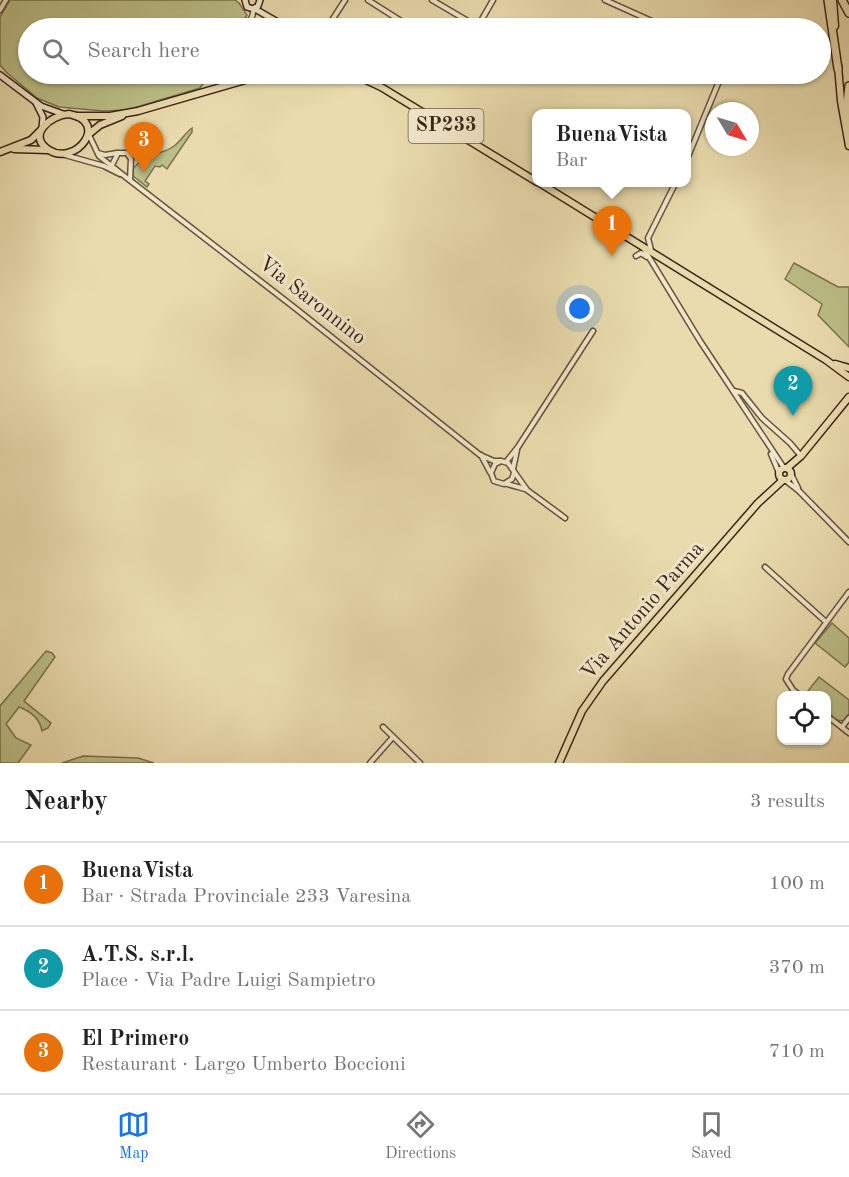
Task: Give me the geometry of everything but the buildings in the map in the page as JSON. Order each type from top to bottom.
[{"type":"highway","points":[[831,0],[838,69]]},
{"type":"highway","points":[[842,0],[849,13]]},
{"type":"highway","points":[[849,86],[846,113],[849,134]]},
{"type":"main road","points":[[238,0],[252,5],[272,18]]},
{"type":"main road","points":[[838,69],[849,146]]},
{"type":"main road","points":[[0,75],[35,102],[63,114],[110,116],[132,112]]},
{"type":"main road","points":[[10,149],[48,150],[61,154],[80,146],[100,124],[132,112],[231,84]]},
{"type":"main road","name":"SP233","points":[[375,84],[532,178]]},
{"type":"main road","points":[[35,102],[43,117],[41,140],[48,150]]},
{"type":"main road","points":[[0,152],[31,140],[50,119],[63,114]]},
{"type":"main road","points":[[76,116],[86,122],[89,134]]},
{"type":"main road","name":"SP233","points":[[546,187],[642,247],[651,257],[826,360],[849,377]]},
{"type":"main road","name":"SP233","points":[[826,360],[849,368]]},
{"type":"main road","name":"Via Antonio Parma","points":[[559,763],[582,711],[607,675],[848,401]]},
{"type":"main road","points":[[784,480],[787,471]]},
{"type":"main road","name":"Via Antonio Parma","points":[[769,491],[784,480]]},
{"type":"street","points":[[0,10],[6,0]]},
{"type":"street","points":[[333,18],[345,0]]},
{"type":"street","points":[[368,0],[396,18]]},
{"type":"street","points":[[432,0],[461,18]]},
{"type":"street","points":[[483,18],[493,0]]},
{"type":"street","points":[[606,0],[645,18]]},
{"type":"street","points":[[691,149],[718,84]]},
{"type":"street","name":"Via Saronnino","points":[[89,134],[97,152],[113,169]]},
{"type":"street","points":[[97,152],[105,155],[124,152],[129,155],[130,180]]},
{"type":"street","points":[[118,153],[113,169],[130,164]]},
{"type":"street","name":"Via Saronnino","points":[[61,154],[113,169],[130,180],[480,455],[494,461],[503,461],[514,471],[527,490],[565,518]]},
{"type":"street","points":[[673,187],[648,238],[651,257],[700,341],[769,447],[800,491],[849,542]]},
{"type":"street","points":[[636,256],[641,253],[651,257]]},
{"type":"street","points":[[491,473],[492,466],[503,461],[518,447],[593,331]]},
{"type":"street","points":[[733,391],[742,393],[762,418],[801,456]]},
{"type":"street","points":[[506,484],[512,479],[518,447]]},
{"type":"street","name":"Via Saronnino","points":[[480,455],[498,483],[527,490]]},
{"type":"street","points":[[784,480],[800,491]]},
{"type":"street","points":[[765,567],[826,622]]},
{"type":"street","points":[[794,691],[786,679],[791,669],[849,592]]},
{"type":"street","points":[[842,727],[849,718]]},
{"type":"street","points":[[831,719],[849,733]]},
{"type":"street","points":[[383,727],[420,763]]},
{"type":"street","points":[[370,763],[393,737]]},
{"type":"green space","points":[[10,0],[235,0],[247,15],[245,18],[18,18],[18,82],[0,65],[0,17]]},
{"type":"green space","points":[[20,84],[203,84],[200,88],[127,110],[103,111],[59,107],[37,98]]},
{"type":"green space","points":[[192,128],[192,132],[167,169],[162,165],[155,166],[145,181],[149,184],[147,187],[133,176],[133,169],[139,162],[168,150]]},
{"type":"green space","points":[[794,263],[838,287],[849,287],[849,347],[818,315],[822,304],[785,279]]},
{"type":"green space","points":[[832,623],[849,638],[849,662],[845,667],[815,643]]},
{"type":"green space","points":[[46,651],[55,657],[24,701],[51,723],[42,731],[34,716],[19,707],[6,724],[16,738],[31,745],[18,763],[0,763],[0,706]]},
{"type":"green space","points":[[819,677],[849,700],[849,714],[844,721],[836,720],[831,716],[831,691],[808,691]]},
{"type":"green space","points":[[83,756],[138,758],[154,763],[62,763]]},
{"type":"place","name":"El Primero","points":[[144,172]]},
{"type":"place","name":"BuenaVista","points":[[612,256]]},
{"type":"place","name":"A.T.S. s.r.l.","points":[[793,416]]}]
